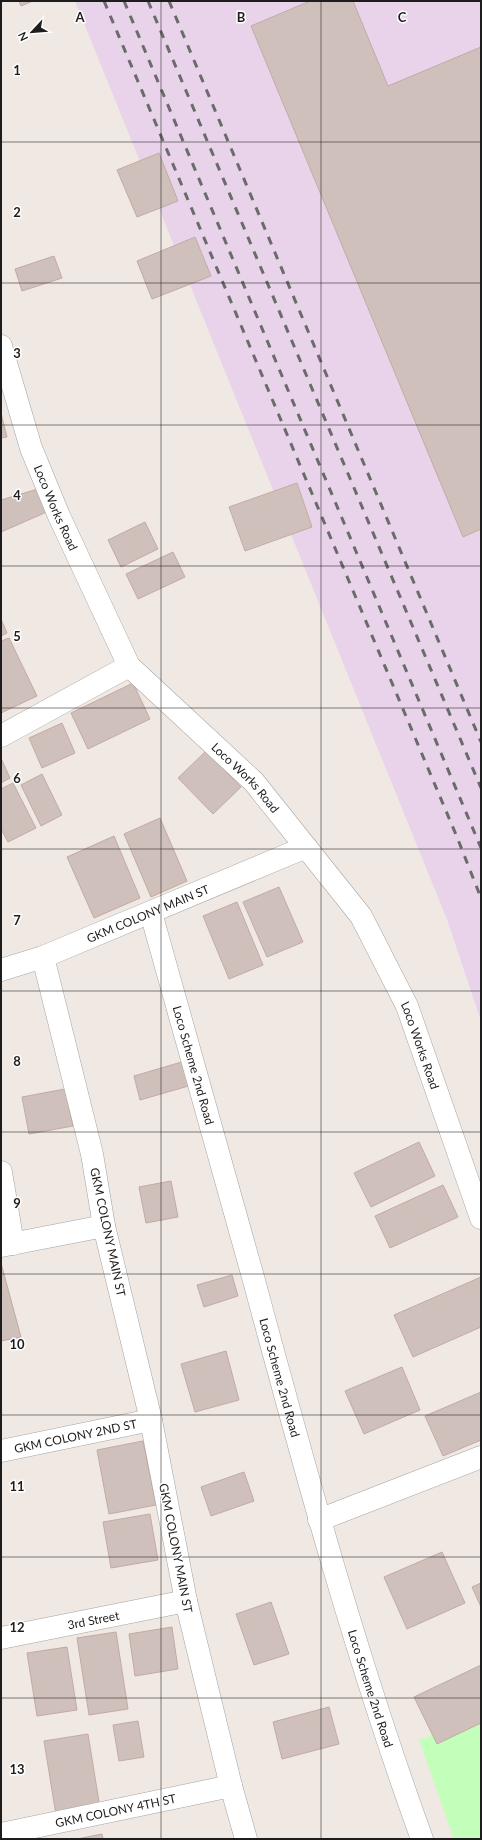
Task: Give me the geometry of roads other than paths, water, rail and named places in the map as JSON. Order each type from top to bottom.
[{"type":"street","name":"Loco Works Road","points":[[1,346],[32,448],[58,516],[129,666],[254,782],[361,916],[407,1006],[481,1218]]},
{"type":"street","points":[[1,736],[129,666]]},
{"type":"street","name":"GKM COLONY MAIN ST","points":[[246,1839],[231,1786],[186,1601],[151,1420],[104,1226],[92,1154],[44,957],[306,847]]},
{"type":"street","name":"Loco Scheme 2nd Road","points":[[151,913],[215,1136],[318,1520],[389,1746],[422,1839]]},
{"type":"street","points":[[1,970],[44,957]]},
{"type":"street","points":[[1,1172],[7,1245],[104,1226]]},
{"type":"street","name":"GKM COLONY 2ND ST","points":[[1,1451],[151,1420]]},
{"type":"street","points":[[318,1520],[481,1457]]},
{"type":"street","name":"3rd Street","points":[[1,1638],[186,1601]]},
{"type":"street","name":"GKM COLONY 4TH ST","points":[[1,1834],[231,1786]]},
{"type":"railway","points":[[104,1],[457,837],[481,898]]},
{"type":"railway","points":[[124,1],[481,848]]},
{"type":"railway","points":[[148,1],[481,788]]},
{"type":"railway","points":[[169,1],[481,742]]}]
